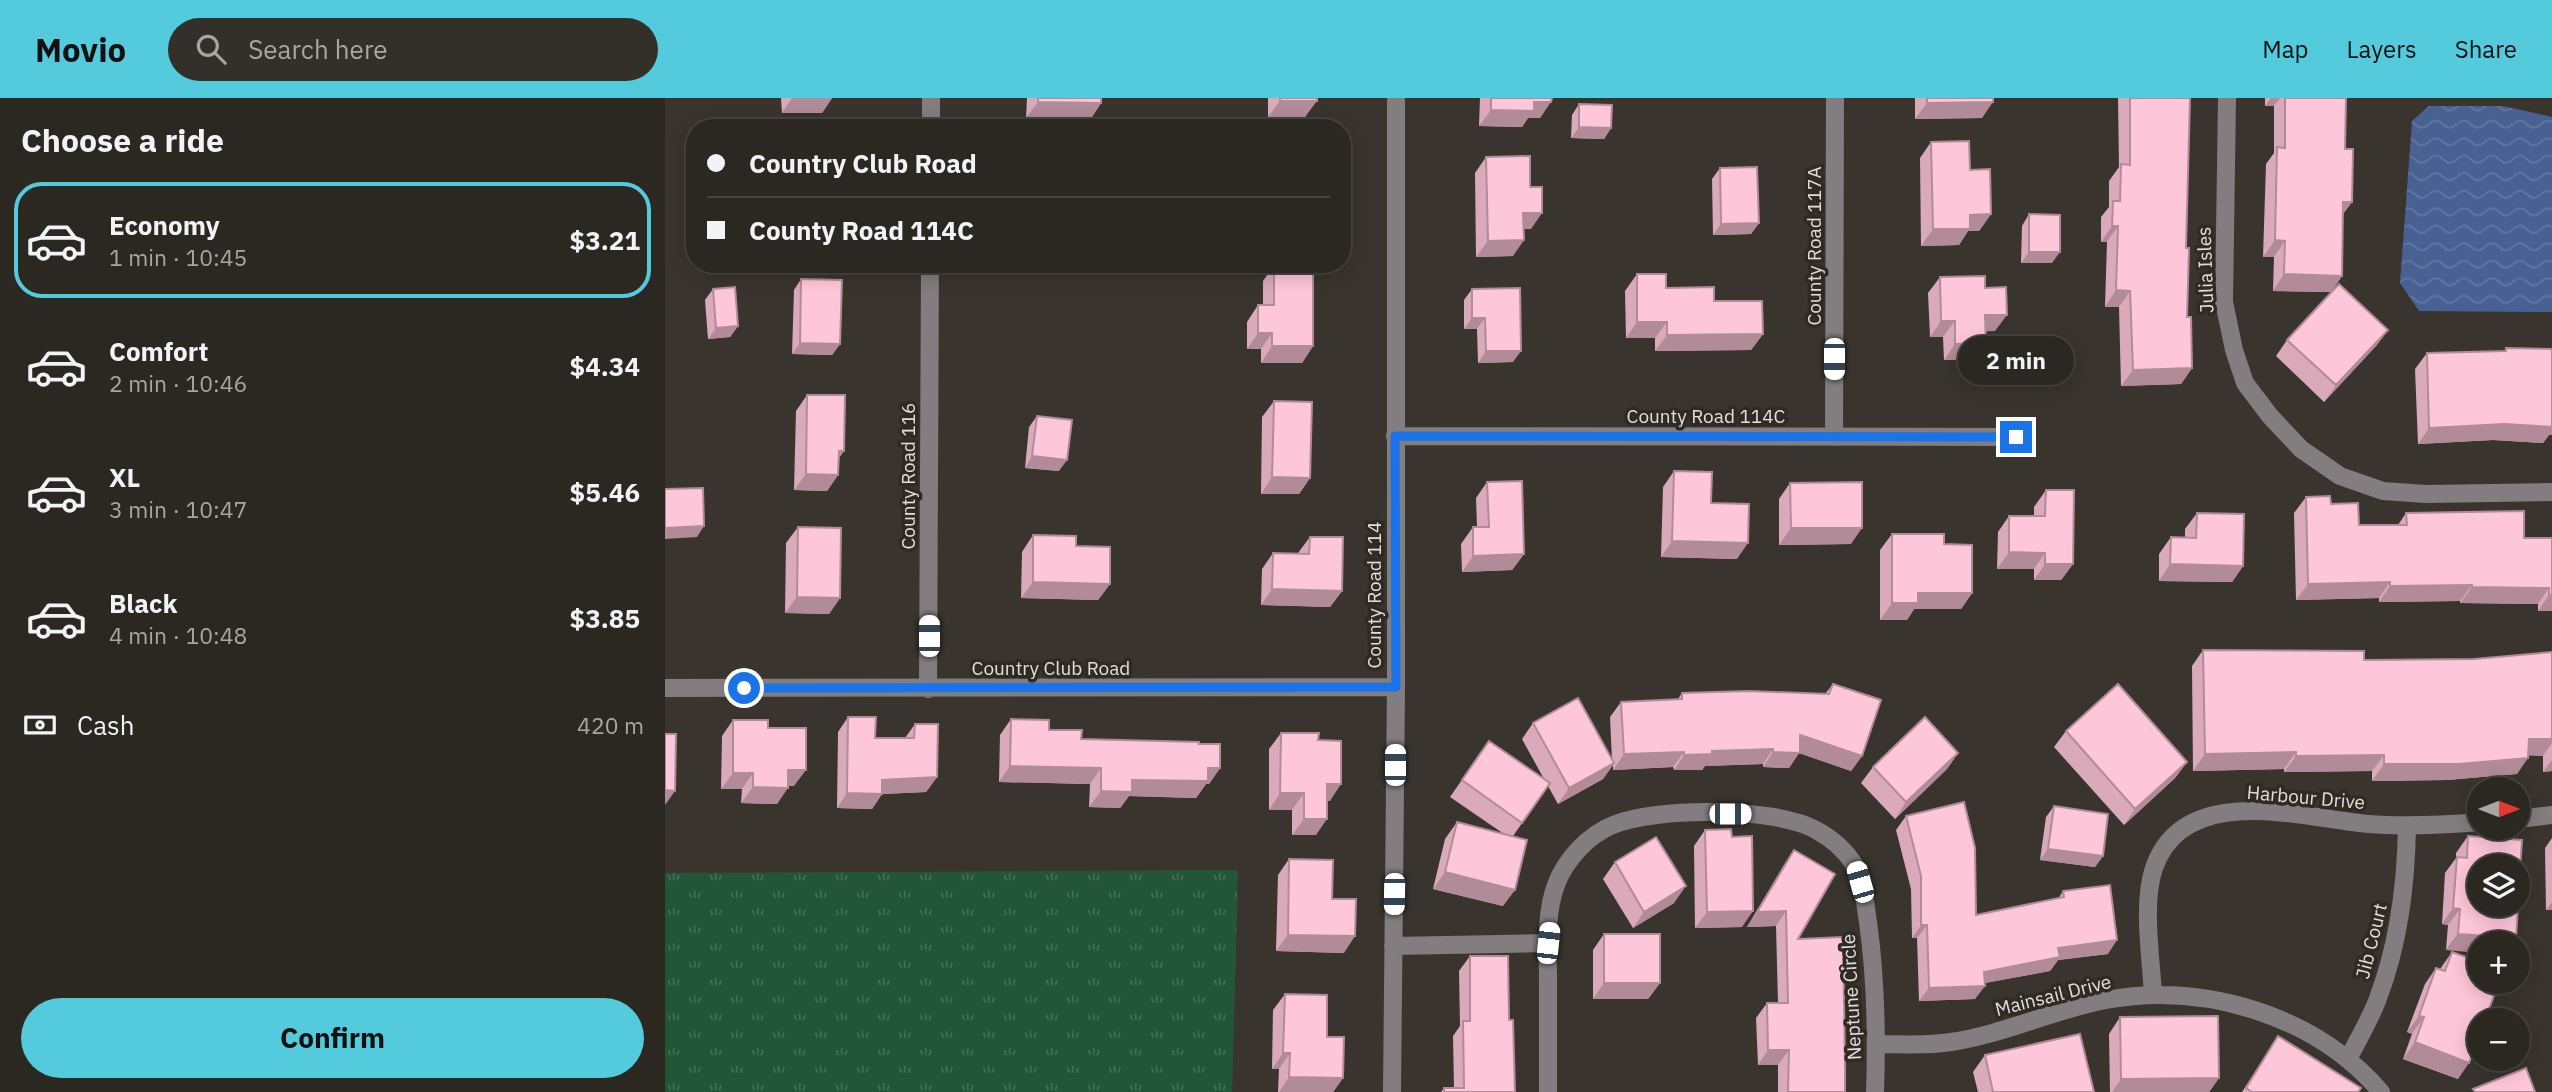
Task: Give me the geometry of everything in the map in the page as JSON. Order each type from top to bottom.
[{"type":"street","points":[[931,98],[931,119]]},
{"type":"street","name":"County Road 114","points":[[1392,1092],[1396,687],[1396,98]]},
{"type":"street","name":"County Road 117A","points":[[1834,437],[1835,98]]},
{"type":"street","name":"Julia Isles","points":[[2227,98],[2224,302],[2234,351],[2245,383],[2270,416],[2301,449],[2340,476],[2383,491],[2426,494],[2552,492]]},
{"type":"street","name":"County Road 116","points":[[928,689],[930,273]]},
{"type":"street","name":"County Road 114C","points":[[1395,436],[2016,437]]},
{"type":"street","name":"Country Club Road","points":[[665,688],[1396,687]]},
{"type":"street","name":"Harbour Drive","points":[[2153,995],[2150,884],[2155,865],[2166,846],[2194,821],[2216,813],[2249,811],[2368,824],[2467,823]]},
{"type":"street","name":"Neptune Circle","points":[[1548,1092],[1548,943],[1556,885],[1572,857],[1590,838],[1611,825],[1634,817],[1661,813],[1753,814],[1784,819],[1815,829],[1839,845],[1855,866],[1864,897],[1873,959],[1877,1044],[1875,1092]]},
{"type":"street","points":[[2531,817],[2552,815]]},
{"type":"street","name":"Jib Court","points":[[2349,1059],[2376,1003],[2389,966],[2403,899],[2407,825]]},
{"type":"street","points":[[1393,946],[1548,943]]},
{"type":"street","name":"Mainsail Drive","points":[[1877,1044],[1952,1042],[2105,1000],[2153,995],[2217,1000],[2281,1020],[2314,1037],[2349,1059],[2381,1092]]},
{"type":"green space","points":[[1238,870],[1232,1092],[665,1092],[665,873]]},
{"type":"water","points":[[2429,106],[2503,106],[2552,117],[2552,312],[2419,311],[2400,283],[2412,121]]},
{"type":"building","points":[[1038,98],[1101,98],[1101,103],[1038,102]]},
{"type":"building","points":[[1280,98],[1317,98],[1317,101],[1280,101]]},
{"type":"building","points":[[1491,98],[1552,98],[1551,102],[1534,102],[1534,111],[1491,110]]},
{"type":"building","points":[[1927,98],[1993,98],[1993,102],[1927,103]]},
{"type":"building","points":[[2130,98],[2190,98],[2186,248],[2189,248],[2187,317],[2191,317],[2192,368],[2133,370],[2130,291],[2116,290],[2118,226],[2112,226],[2113,201],[2120,201],[2121,164],[2130,165]]},
{"type":"building","points":[[2285,98],[2346,98],[2345,149],[2353,149],[2352,202],[2343,202],[2342,276],[2284,274],[2285,241],[2275,240],[2277,147],[2285,148]]},
{"type":"building","points":[[1579,104],[1612,105],[1611,128],[1579,127]]},
{"type":"building","points":[[1969,141],[1970,170],[1990,169],[1991,214],[1970,215],[1970,229],[1933,229],[1931,142]]},
{"type":"building","points":[[1530,156],[1530,187],[1542,187],[1542,213],[1523,213],[1524,240],[1488,241],[1486,157]]},
{"type":"building","points":[[1757,167],[1759,223],[1721,224],[1720,168]]},
{"type":"building","points":[[2029,214],[2060,215],[2060,252],[2029,252]]},
{"type":"building","points":[[1274,273],[1313,273],[1313,346],[1272,346],[1272,333],[1258,333],[1258,305],[1274,305]]},
{"type":"building","points":[[1637,274],[1666,274],[1666,288],[1714,287],[1714,301],[1762,301],[1763,334],[1667,335],[1667,322],[1637,322]]},
{"type":"building","points":[[1985,276],[1985,288],[2006,287],[2007,315],[1985,315],[1986,343],[1955,344],[1955,321],[1941,321],[1940,277]]},
{"type":"building","points":[[801,279],[842,280],[840,344],[800,343]]},
{"type":"building","points":[[2339,284],[2388,330],[2336,385],[2287,340]]},
{"type":"building","points":[[735,287],[738,326],[716,328],[713,289]]},
{"type":"building","points":[[1520,288],[1521,351],[1486,351],[1485,318],[1472,318],[1472,289]]},
{"type":"building","points":[[2506,348],[2552,349],[2552,427],[2504,424],[2429,428],[2427,353],[2506,351]]},
{"type":"building","points":[[807,395],[845,395],[844,451],[839,451],[838,475],[806,474]]},
{"type":"building","points":[[1274,401],[1312,402],[1310,478],[1272,477]]},
{"type":"building","points":[[1037,416],[1072,420],[1067,460],[1032,456]]},
{"type":"building","points":[[1674,471],[1712,472],[1711,503],[1749,504],[1748,543],[1672,541]]},
{"type":"building","points":[[1522,481],[1524,554],[1473,556],[1473,527],[1489,527],[1487,482]]},
{"type":"building","points":[[1862,482],[1862,528],[1791,528],[1790,483]]},
{"type":"building","points":[[703,488],[704,526],[665,528],[665,489]]},
{"type":"building","points":[[2046,490],[2074,490],[2073,564],[2045,564],[2045,553],[2009,552],[2009,516],[2045,516]]},
{"type":"building","points":[[2330,496],[2331,504],[2358,503],[2359,525],[2407,525],[2406,513],[2524,511],[2524,538],[2552,538],[2552,595],[2549,595],[2549,588],[2390,586],[2390,582],[2308,584],[2306,497]]},
{"type":"building","points":[[2197,513],[2244,514],[2243,566],[2170,564],[2171,537],[2196,538]]},
{"type":"building","points":[[798,527],[841,528],[840,598],[797,597]]},
{"type":"building","points":[[1892,534],[1944,534],[1944,544],[1972,545],[1972,593],[1918,593],[1918,603],[1892,603]]},
{"type":"building","points":[[1033,535],[1076,536],[1076,546],[1110,547],[1110,584],[1033,582]]},
{"type":"building","points":[[1310,537],[1343,537],[1342,591],[1272,589],[1273,553],[1309,554]]},
{"type":"building","points":[[2203,650],[2364,651],[2364,660],[2474,659],[2552,652],[2552,739],[2529,739],[2528,758],[2459,764],[2384,764],[2384,755],[2296,756],[2296,752],[2205,754]]},
{"type":"building","points":[[1833,684],[1881,700],[1862,756],[1800,735],[1800,753],[1773,752],[1773,749],[1712,751],[1712,754],[1684,755],[1684,752],[1624,754],[1621,702],[1682,699],[1682,693],[1748,691],[1829,694]]},
{"type":"building","points":[[2118,684],[2187,762],[2135,809],[2066,731]]},
{"type":"building","points":[[1578,698],[1614,763],[1569,788],[1533,723]]},
{"type":"building","points":[[848,717],[876,717],[875,738],[914,738],[915,724],[938,724],[937,777],[882,780],[882,794],[847,793]]},
{"type":"building","points":[[1925,717],[1958,753],[1906,802],[1873,767]]},
{"type":"building","points":[[1011,719],[1049,720],[1049,730],[1082,730],[1081,739],[1220,744],[1220,768],[1208,768],[1208,781],[1132,780],[1132,792],[1101,791],[1101,768],[1010,766]]},
{"type":"building","points":[[733,720],[768,720],[768,728],[806,728],[806,770],[788,770],[788,788],[753,787],[753,773],[733,773]]},
{"type":"building","points":[[1281,733],[1319,733],[1318,740],[1341,741],[1341,784],[1327,784],[1327,819],[1304,819],[1304,793],[1280,793]]},
{"type":"building","points":[[665,734],[676,734],[675,791],[665,790]]},
{"type":"building","points":[[1489,741],[1550,783],[1522,823],[1462,780]]},
{"type":"building","points":[[1964,802],[1975,848],[1976,915],[2064,897],[2063,891],[2110,885],[2117,940],[2058,948],[2060,957],[1984,972],[1985,986],[1929,988],[1927,925],[1921,925],[1921,876],[1906,816]]},
{"type":"building","points":[[2054,806],[2108,814],[2103,856],[2048,849]]},
{"type":"building","points":[[1457,822],[1527,840],[1515,890],[1445,872]]},
{"type":"building","points":[[1731,829],[1732,837],[1752,836],[1753,911],[1707,912],[1705,830]]},
{"type":"building","points":[[1656,837],[1686,886],[1644,912],[1615,862]]},
{"type":"building","points":[[2468,840],[2522,840],[2521,854],[2467,854]]},
{"type":"building","points":[[1794,850],[1835,874],[1798,939],[1843,937],[1845,1092],[1788,1092],[1789,1050],[1768,1050],[1767,1003],[1788,1003],[1786,911],[1757,912]]},
{"type":"building","points":[[2457,857],[2467,858],[2467,917],[2517,917],[2516,931],[2467,931],[2467,935],[2458,934],[2460,909],[2453,908]]},
{"type":"building","points":[[1289,859],[1333,860],[1332,899],[1356,899],[1355,936],[1288,935]]},
{"type":"building","points":[[1604,934],[1660,934],[1660,983],[1604,983]]},
{"type":"building","points":[[2452,952],[2467,957],[2467,994],[2495,994],[2489,1008],[2467,1008],[2467,1062],[2415,1042],[2424,1017],[2419,1016],[2436,968],[2445,971]]},
{"type":"building","points":[[1470,956],[1508,956],[1509,1020],[1513,1020],[1515,1092],[1444,1092],[1444,1088],[1464,1088],[1463,1021],[1470,1021]]},
{"type":"building","points":[[1285,994],[1327,995],[1327,1037],[1344,1037],[1343,1078],[1289,1077],[1290,1053],[1283,1053]]},
{"type":"building","points":[[2218,1016],[2219,1078],[2121,1079],[2120,1017]]},
{"type":"building","points":[[2080,1034],[2094,1092],[1993,1092],[1985,1055]]},
{"type":"building","points":[[2278,1036],[2361,1088],[2358,1092],[2252,1092],[2246,1088]]},
{"type":"building","points":[[2518,1071],[2527,1071],[2535,1092],[2475,1092],[2473,1089]]},
{"type":"route","points":[[744,688],[1396,687],[1395,436],[2016,437]]}]
